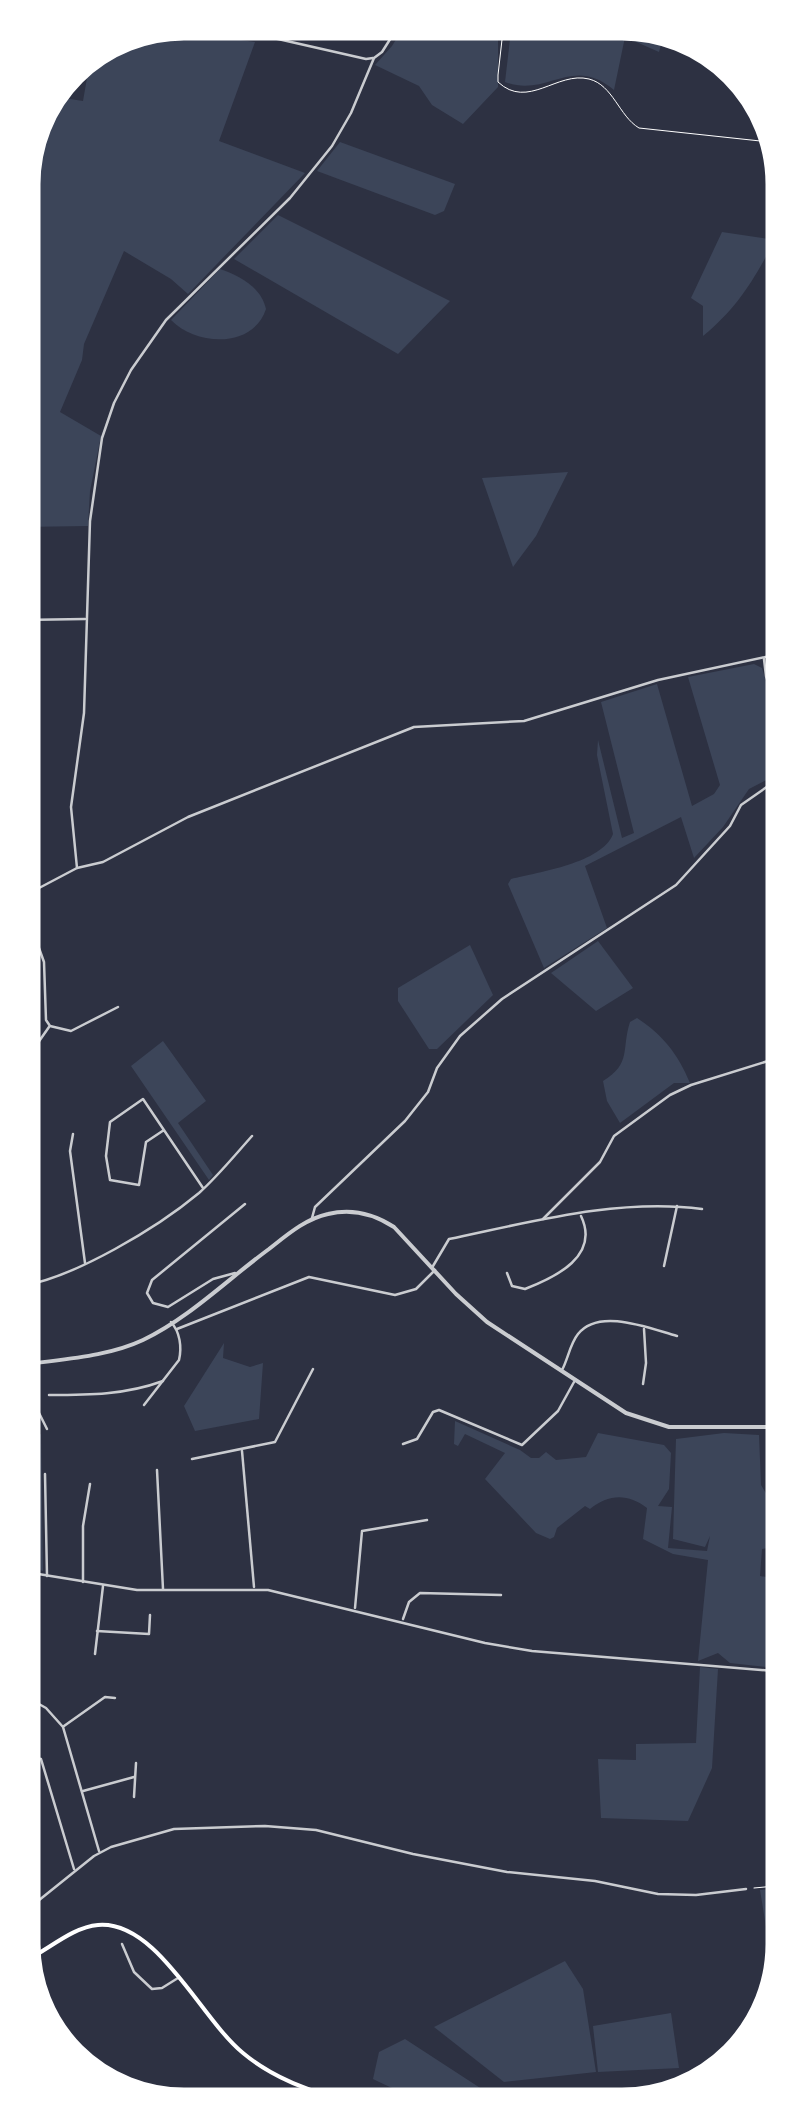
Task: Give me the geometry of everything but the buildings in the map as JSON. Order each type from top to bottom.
[{"type":"main road","points":[[38,1954],[99,1924],[140,1936],[230,2041],[261,2067],[310,2090]]},
{"type":"street","points":[[254,37],[366,59],[382,52],[392,37]]},
{"type":"street","points":[[77,868],[71,807],[84,714],[90,522],[108,420],[131,370],[166,320],[290,198],[332,146],[374,58]]},
{"type":"street","points":[[38,620],[86,619]]},
{"type":"street","points":[[38,890],[77,868],[103,862],[188,817],[414,727],[524,721],[658,680],[768,657]]},
{"type":"street","points":[[764,658],[768,679]]},
{"type":"street","points":[[312,1219],[315,1207],[405,1121],[428,1092],[437,1068],[460,1036],[502,999],[676,885],[730,826],[741,806],[768,785]]},
{"type":"street","points":[[38,944],[44,962],[46,1020],[50,1026],[70,1031],[118,1007]]},
{"type":"street","points":[[38,1044],[50,1026]]},
{"type":"street","points":[[544,1219],[600,1162],[614,1136],[670,1095],[768,1061]]},
{"type":"street","points":[[164,1130],[146,1142],[140,1185],[110,1180],[106,1156],[110,1122],[143,1100],[164,1130],[203,1188]]},
{"type":"street","points":[[73,1134],[70,1151],[85,1264]]},
{"type":"street","points":[[37,1284],[85,1264],[151,1226],[203,1188],[252,1136]]},
{"type":"street","points":[[236,1273],[213,1279],[168,1307],[153,1303],[147,1293],[152,1280],[245,1204]]},
{"type":"street","points":[[177,1328],[309,1277],[395,1295],[416,1289],[433,1269],[449,1239],[544,1219],[653,1204],[702,1210]]},
{"type":"street","points":[[664,1266],[677,1206]]},
{"type":"street","points":[[37,1362],[142,1341],[312,1219],[356,1212],[383,1220],[410,1241],[482,1318],[626,1413],[658,1425],[768,1427]]},
{"type":"street","points":[[507,1273],[512,1286],[525,1289],[573,1263],[585,1243],[586,1226],[580,1215]]},
{"type":"street","points":[[561,1372],[586,1326],[610,1321],[677,1336]]},
{"type":"street","points":[[144,1405],[182,1351],[177,1328],[171,1322]]},
{"type":"street","points":[[643,1384],[644,1328]]},
{"type":"street","points":[[192,1459],[275,1442],[313,1369]]},
{"type":"street","points":[[49,1394],[101,1396],[162,1381]]},
{"type":"street","points":[[403,1444],[417,1439],[433,1412],[439,1410],[522,1445],[558,1412],[575,1381]]},
{"type":"street","points":[[37,1415],[46,1429]]},
{"type":"street","points":[[242,1450],[254,1588]]},
{"type":"street","points":[[157,1470],[163,1591]]},
{"type":"street","points":[[45,1474],[46,1576]]},
{"type":"street","points":[[83,1582],[83,1526],[90,1484]]},
{"type":"street","points":[[355,1610],[362,1530],[427,1520]]},
{"type":"street","points":[[37,1574],[163,1591],[254,1588],[532,1651],[768,1671]]},
{"type":"street","points":[[95,1654],[103,1585]]},
{"type":"street","points":[[402,1621],[409,1602],[420,1594],[501,1595]]},
{"type":"street","points":[[98,1632],[149,1634],[150,1615]]},
{"type":"street","points":[[63,1726],[104,1697],[114,1698]]},
{"type":"street","points":[[37,1703],[63,1726],[100,1853]]},
{"type":"street","points":[[37,1758],[75,1871]]},
{"type":"street","points":[[134,1797],[136,1764]]},
{"type":"street","points":[[81,1792],[134,1777]]},
{"type":"street","points":[[37,1902],[100,1853],[174,1829],[290,1826],[487,1868],[594,1881],[658,1894],[696,1895],[746,1889]]},
{"type":"street","points":[[122,1944],[134,1972],[152,1989],[178,1978]]},
{"type":"path","points":[[502,37],[498,75],[503,87],[528,93],[571,78],[593,80],[603,86],[639,128],[762,142]]},
{"type":"path","points":[[746,1889],[768,1887]]},
{"type":"shaded area","points":[[184,37],[255,42],[219,141],[305,173],[188,294],[124,251],[60,412],[101,436],[90,491],[88,526],[38,527],[40,155],[62,102],[65,98],[83,101],[88,74],[128,49],[155,40]]},
{"type":"shaded area","points":[[398,37],[498,37],[498,87],[463,124],[432,105],[419,86],[375,65]]},
{"type":"shaded area","points":[[510,37],[625,37],[614,90],[585,76],[534,85],[505,82]]},
{"type":"shaded area","points":[[626,37],[661,43],[659,52]]},
{"type":"shaded area","points":[[340,142],[455,184],[444,211],[435,215],[317,171]]},
{"type":"shaded area","points":[[278,215],[450,301],[398,354],[234,259]]},
{"type":"shaded area","points":[[722,232],[768,239],[768,252],[744,292],[703,336],[703,306],[691,298]]},
{"type":"shaded area","points":[[220,269],[242,279],[260,294],[266,309],[259,322],[237,337],[223,339],[182,329],[171,320]]},
{"type":"shaded area","points":[[568,472],[536,536],[513,567],[482,478]]},
{"type":"shaded area","points":[[754,664],[762,668],[768,687],[768,779],[749,789],[723,827],[694,858],[681,817],[585,866],[607,928],[544,968],[508,884],[511,879],[583,859],[607,844],[613,834],[597,755],[598,740],[622,838],[634,833],[601,702],[657,684],[692,806],[714,794],[720,785],[688,677]]},
{"type":"shaded area","points":[[598,941],[633,988],[596,1011],[551,973]]},
{"type":"shaded area","points":[[470,945],[493,995],[437,1049],[429,1049],[398,1001],[398,988]]},
{"type":"shaded area","points":[[637,1018],[669,1046],[690,1083],[674,1083],[620,1123],[607,1101],[603,1081],[622,1062],[630,1022]]},
{"type":"shaded area","points":[[163,1041],[206,1101],[178,1123],[213,1175],[209,1180],[131,1066]]},
{"type":"shaded area","points":[[224,1343],[223,1358],[250,1367],[263,1363],[259,1419],[195,1431],[184,1406]]},
{"type":"shaded area","points":[[455,1421],[531,1458],[546,1452],[556,1460],[586,1457],[598,1433],[664,1445],[671,1453],[669,1489],[658,1506],[672,1507],[668,1548],[707,1551],[710,1536],[705,1547],[673,1539],[676,1439],[724,1433],[759,1435],[761,1485],[768,1496],[768,1548],[762,1549],[760,1576],[768,1577],[768,1667],[730,1663],[718,1653],[698,1661],[708,1560],[673,1554],[643,1539],[647,1508],[640,1503],[611,1498],[590,1509],[585,1506],[557,1528],[550,1539],[536,1533],[485,1479],[505,1453],[465,1434],[458,1446],[454,1444]]},
{"type":"shaded area","points":[[41,1434],[43,1571],[37,1569],[37,1436]]},
{"type":"shaded area","points":[[700,1667],[718,1669],[712,1768],[688,1821],[601,1818],[598,1759],[636,1760],[636,1744],[696,1743]]},
{"type":"shaded area","points":[[768,1889],[768,1939],[760,1890]]},
{"type":"shaded area","points":[[565,1961],[583,1989],[596,2072],[504,2082],[434,2027]]},
{"type":"shaded area","points":[[671,2013],[679,2068],[598,2072],[593,2026]]},
{"type":"shaded area","points":[[405,2039],[483,2090],[398,2090],[373,2079],[379,2052]]}]
